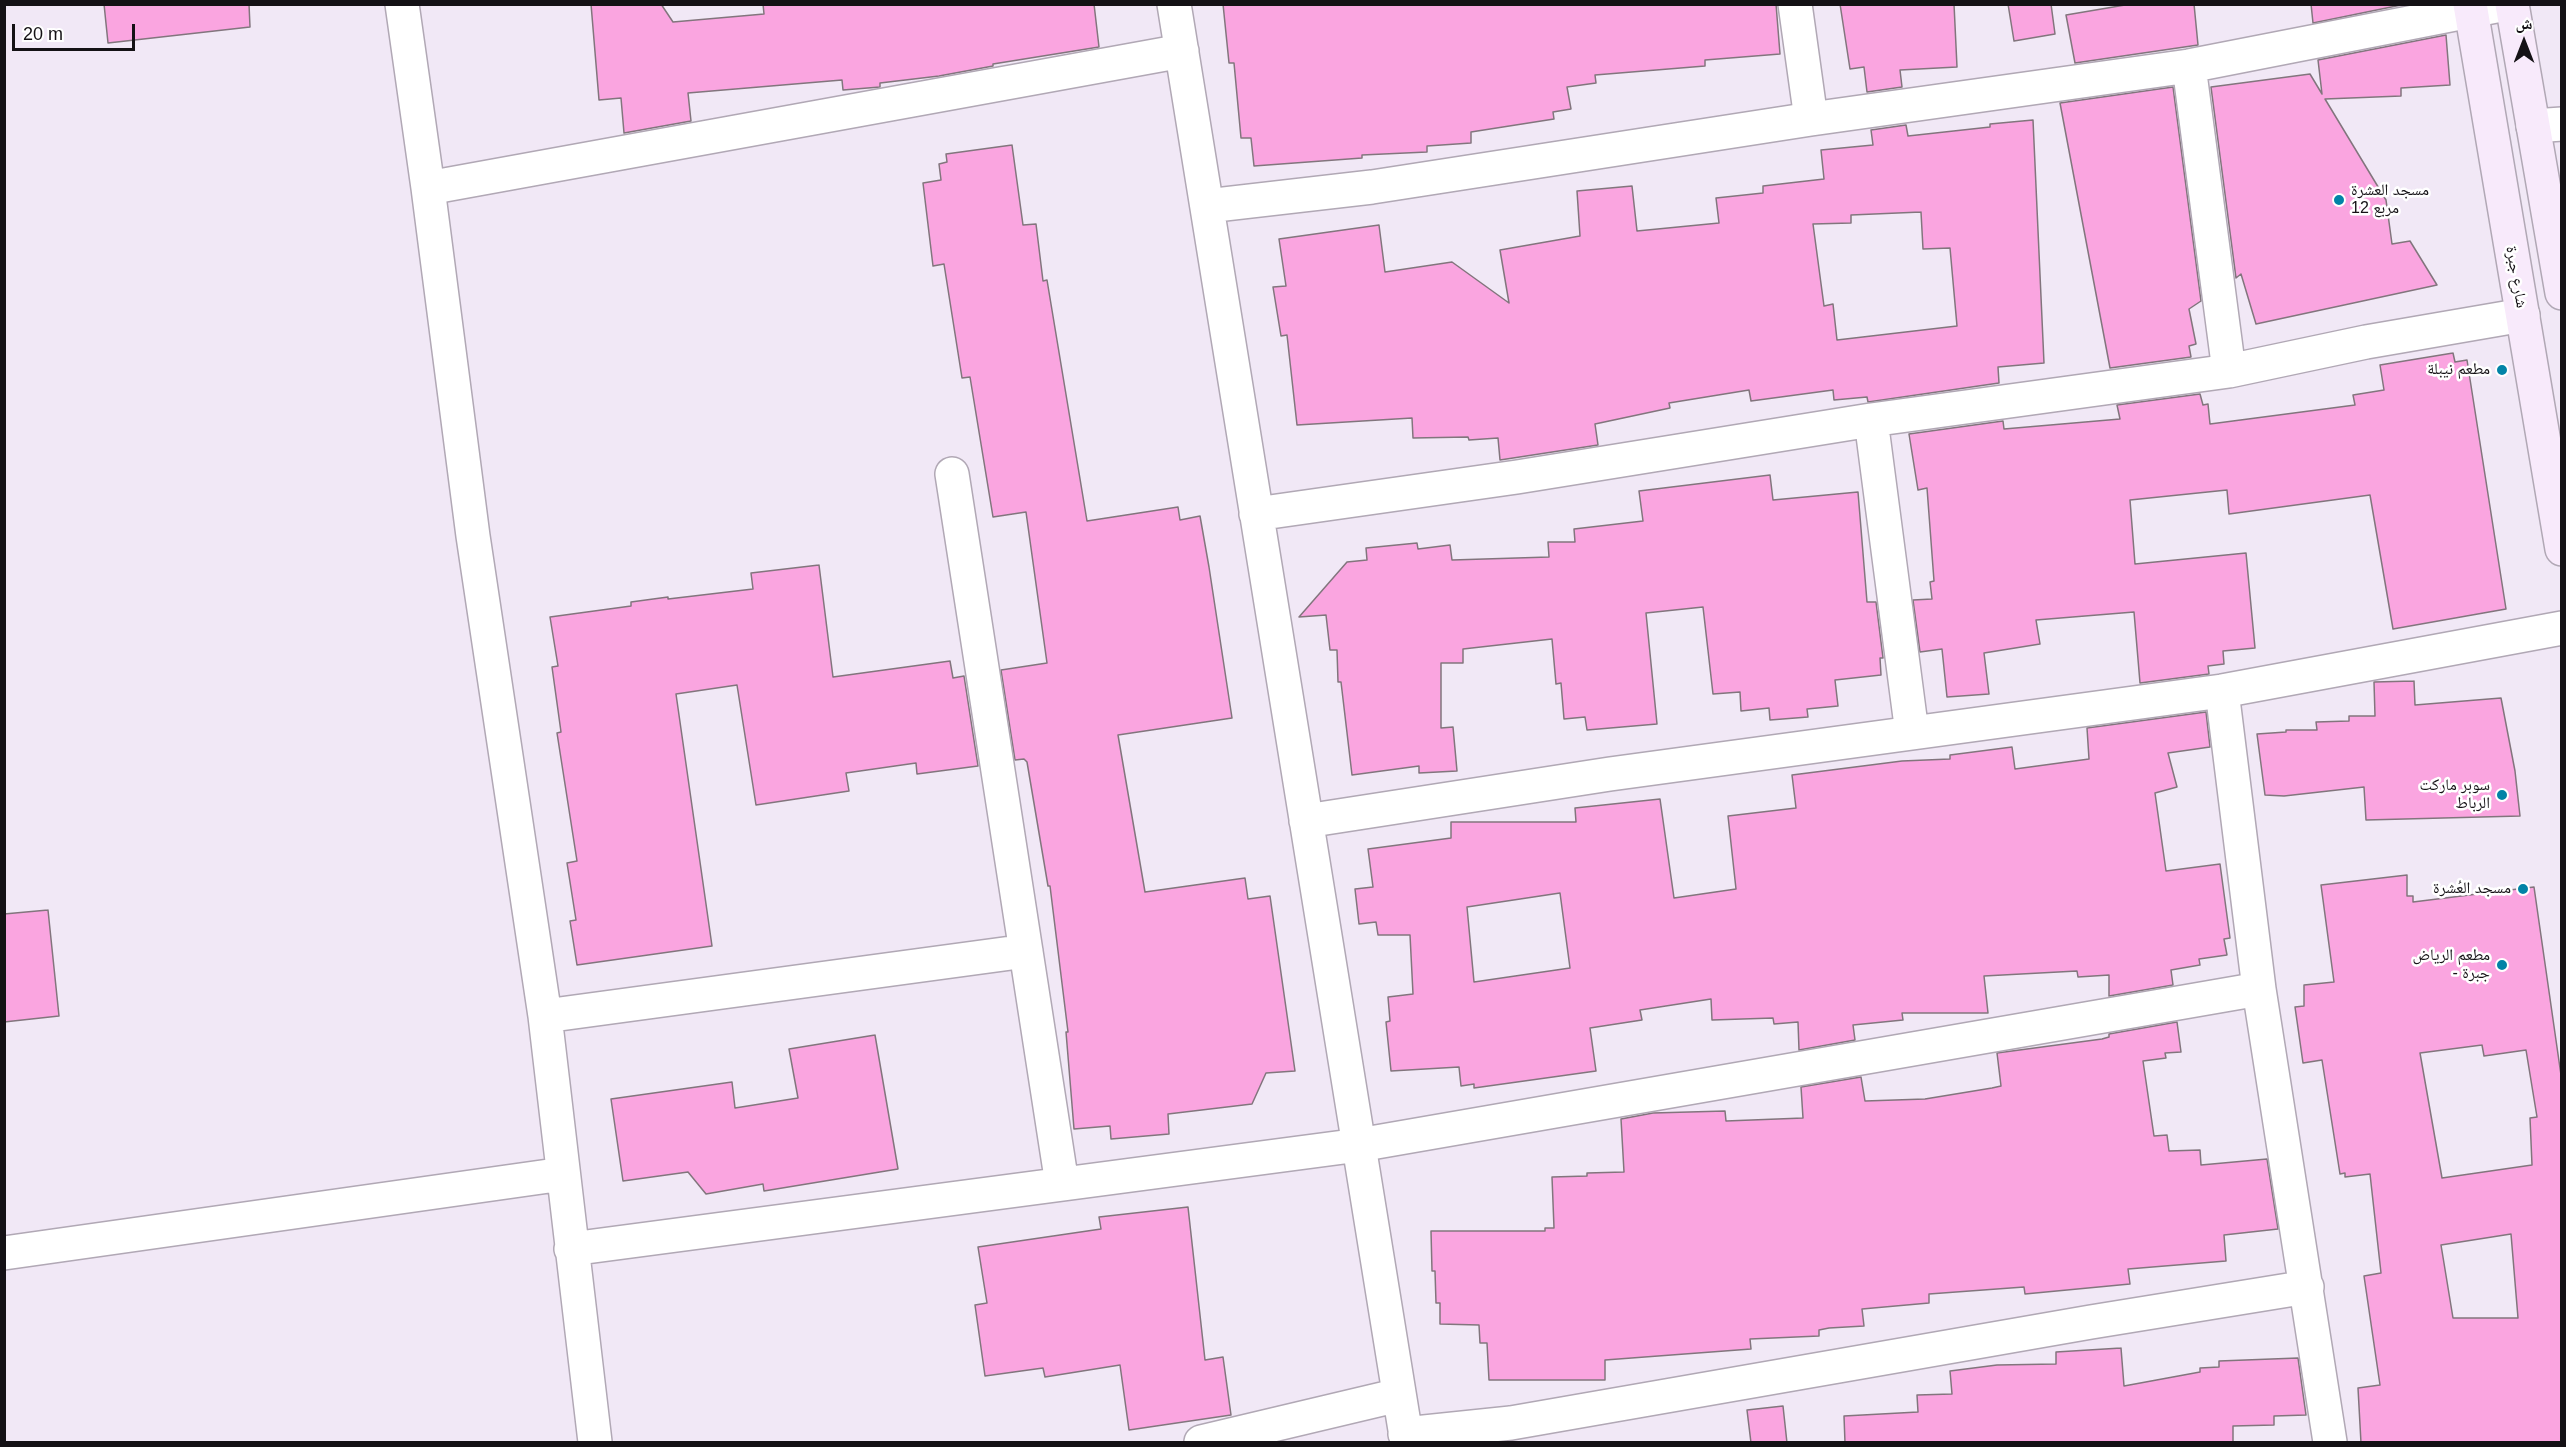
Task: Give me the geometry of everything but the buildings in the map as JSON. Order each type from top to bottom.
[{"type":"street","points":[[402,4],[472,536],[545,1016],[595,1443]]},
{"type":"street","points":[[1174,4],[1406,1438],[1511,1423],[2091,1322],[2307,1287]]},
{"type":"street","points":[[1795,4],[1811,119]]},
{"type":"street","points":[[1207,206],[1372,187],[1811,119],[2189,66],[2471,9],[2506,4]]},
{"type":"street","points":[[2512,4],[2547,125],[2562,293]]},
{"type":"street","name":"شارع جبرة","points":[[2471,9],[2562,549]]},
{"type":"street","points":[[428,188],[1182,51]]},
{"type":"street","points":[[2189,66],[2229,371]]},
{"type":"street","points":[[1256,514],[1517,477],[1871,420],[2229,371],[2366,342],[2523,315]]},
{"type":"street","points":[[1871,420],[1912,733]]},
{"type":"street","points":[[952,474],[1062,1184]]},
{"type":"street","points":[[1306,821],[1610,774],[2222,691],[2562,627]]},
{"type":"street","points":[[2222,691],[2259,989],[2330,1443]]},
{"type":"street","points":[[545,1016],[1026,951]]},
{"type":"street","points":[[571,1249],[1359,1145],[2259,989]]},
{"type":"street","points":[[4,1253],[563,1174]]},
{"type":"street","points":[[1201,1443],[1399,1395]]},
{"type":"place","name":"مسجد العشرة مربع 12","points":[[2339,200]]},
{"type":"place","name":"مطعم نيبلة","points":[[2502,370]]},
{"type":"place","name":"سوبر ماركت الرباط","points":[[2502,795]]},
{"type":"place","name":"مسجد العُشرة","points":[[2523,889]]},
{"type":"place","name":"مطعم الرياض - جبرة","points":[[2502,965]]}]
